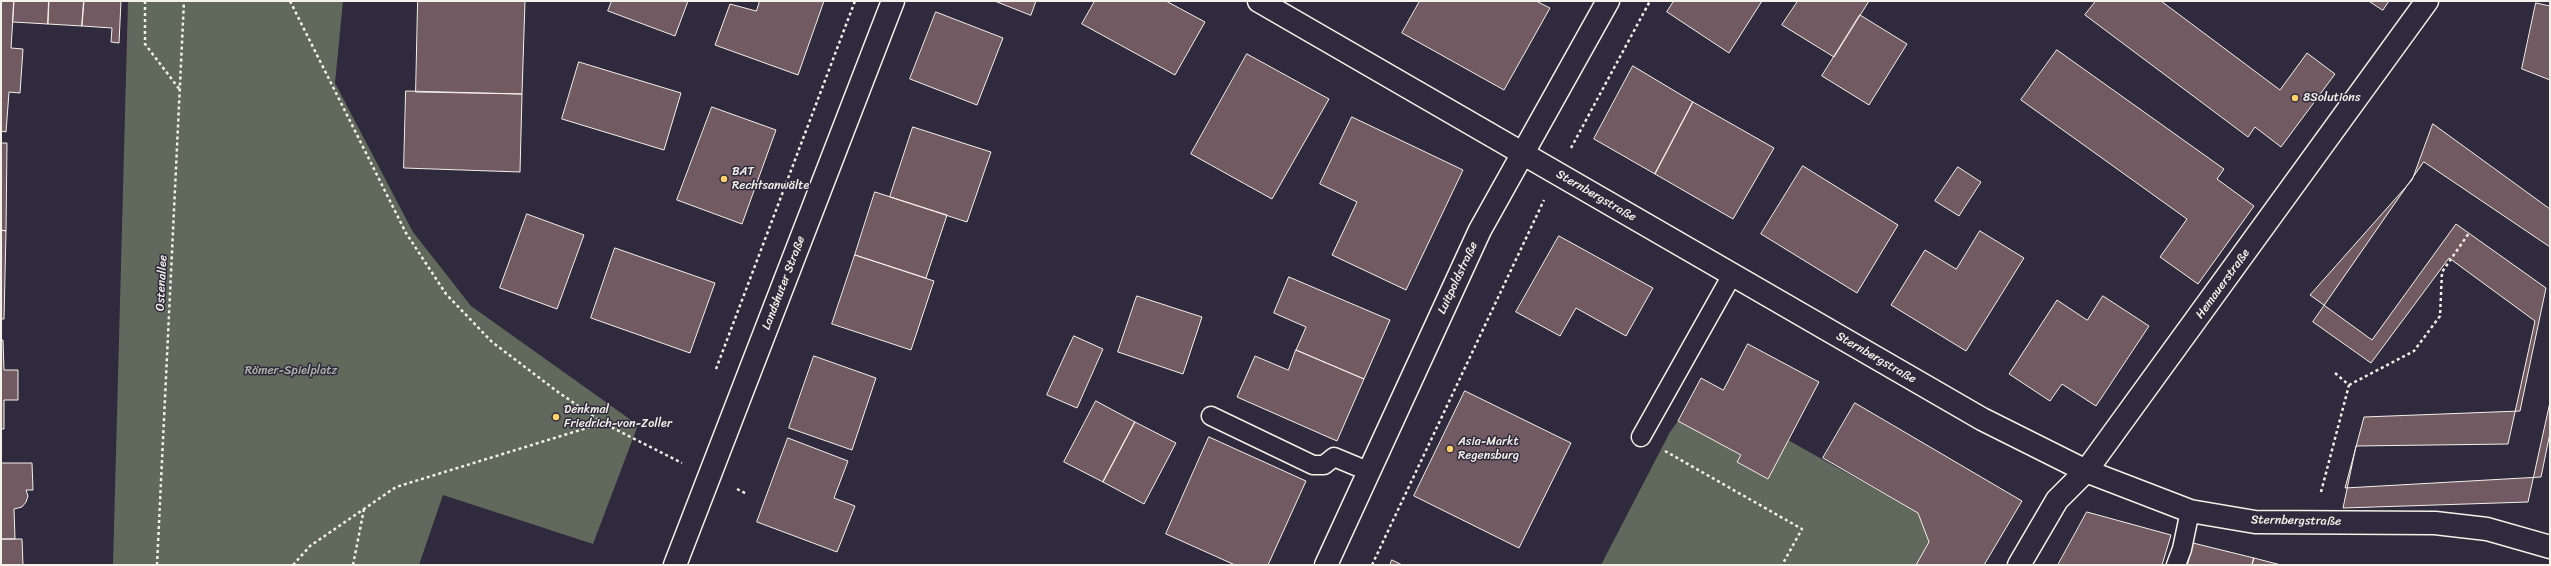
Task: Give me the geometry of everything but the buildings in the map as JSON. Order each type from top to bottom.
[{"type":"street","name":"Landshuter Straße","points":[[678,564],[709,478],[893,1]]},
{"type":"street","name":"Sternbergstraße","points":[[1259,1],[1982,419],[2086,471],[2190,511],[2255,522],[2435,523],[2487,530],[2550,547]]},
{"type":"street","name":"Luitpoldstraße","points":[[1326,565],[1480,230],[1608,1]]},
{"type":"street","name":"Hemauerstraße","points":[[2019,565],[2057,500],[2086,471],[2427,1]]},
{"type":"lane","points":[[1641,437],[1732,275]]},
{"type":"lane","points":[[1211,416],[1313,465],[1324,465],[1334,457],[1370,472]]},
{"type":"lane","points":[[2176,565],[2182,549],[2190,511]]},
{"type":"path","points":[[145,1],[144,44],[180,90]]},
{"type":"path","name":"Ostenallee","points":[[157,565],[184,1]]},
{"type":"path","points":[[290,1],[406,233],[446,294],[492,342],[603,423],[709,478],[747,494]]},
{"type":"path","points":[[714,373],[855,1]]},
{"type":"path","points":[[1372,565],[1529,229],[1650,1]]},
{"type":"path","points":[[2314,522],[2329,457],[2350,386],[2414,351],[2440,316],[2442,272],[2469,233]]},
{"type":"path","points":[[2334,373],[2350,386]]},
{"type":"path","points":[[293,565],[310,546],[396,487],[603,423]]},
{"type":"path","points":[[1641,437],[1802,530],[1782,565]]},
{"type":"path","points":[[678,470],[683,455]]},
{"type":"path","points":[[353,565],[364,509]]},
{"type":"green space","name":"Römer-Spielplatz","points":[[128,1],[343,1],[335,83],[413,232],[471,306],[638,425],[593,544],[443,495],[419,565],[113,565]]},
{"type":"green space","points":[[1678,421],[1741,455],[1737,462],[1768,479],[1788,440],[1918,513],[1929,542],[1916,565],[1601,565],[1670,432]]},
{"type":"place","name":"8Solutions","points":[[2295,98]]},
{"type":"place","name":"BAT Rechtsanwälte","points":[[724,179]]},
{"type":"place","name":"Denkmal Friedrich-von-Zoller","points":[[556,417]]},
{"type":"place","name":"Asia-Markt Regensburg","points":[[1450,449]]}]
